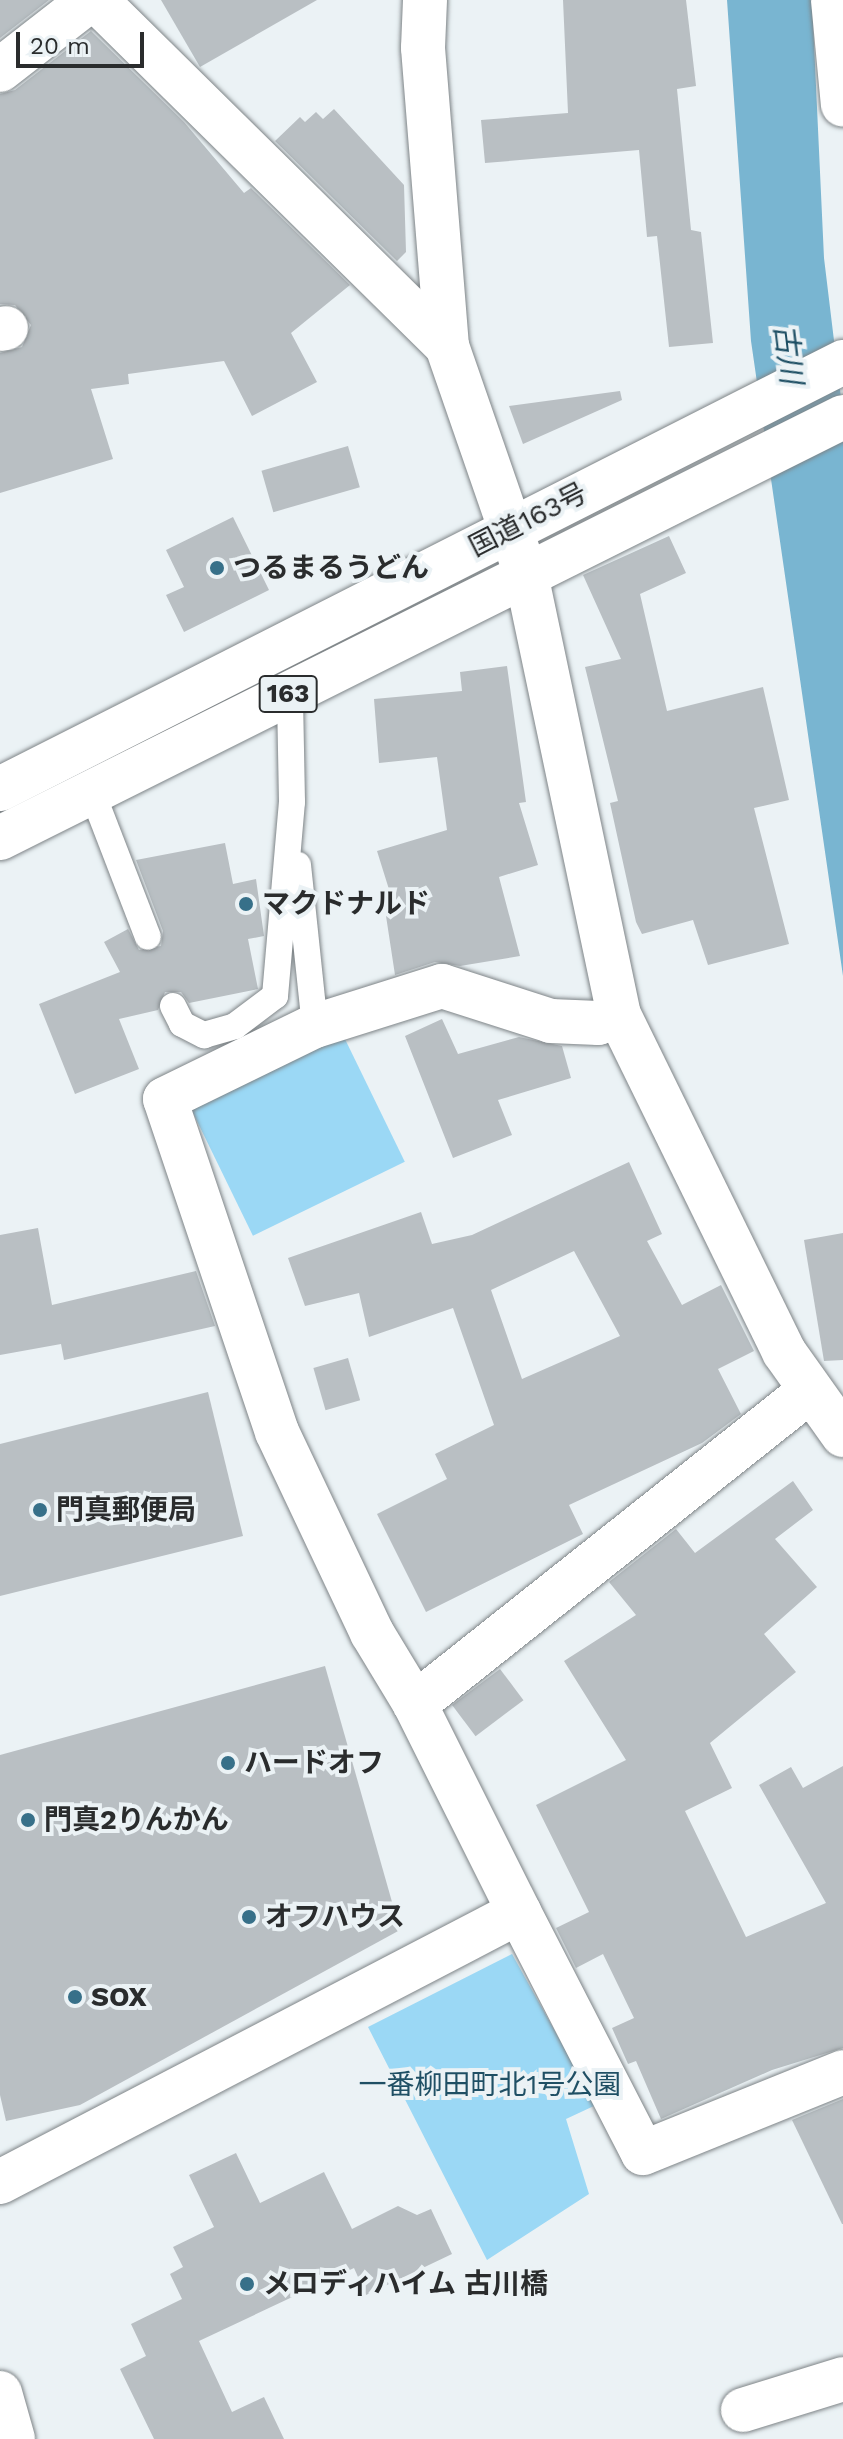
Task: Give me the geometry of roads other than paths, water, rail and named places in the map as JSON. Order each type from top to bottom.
[{"type":"main road","points":[[0,70],[90,0]]},
{"type":"main road","points":[[96,0],[447,346]]},
{"type":"main road","points":[[425,0],[423,48],[447,346],[508,530],[526,574],[619,1015],[784,1352],[843,1435]]},
{"type":"main road","points":[[833,0],[843,105]]},
{"type":"main road","name":"国道163号","points":[[0,789],[843,362]]},
{"type":"main road","name":"国道163号","points":[[0,838],[843,417]]},
{"type":"main road","points":[[619,1015],[598,1023],[551,1021],[442,986],[315,1026],[165,1099],[277,1432],[372,1633],[415,1704],[643,2153],[843,2072]]},
{"type":"main road","points":[[415,1704],[811,1390]]},
{"type":"main road","points":[[0,2182],[519,1912]]},
{"type":"main road","points":[[743,2410],[843,2379]]},
{"type":"main road","points":[[0,2393],[13,2439]]},
{"type":"lane","points":[[290,693],[292,802],[315,1026]]},
{"type":"lane","points":[[92,792],[148,937]]},
{"type":"lane","points":[[173,1006],[182,1024],[204,1035],[235,1026],[275,996],[292,802]]},
{"type":"water","name":"古川","points":[[727,0],[812,0],[824,258],[843,415],[843,976],[751,341]]},
{"type":"place","name":"つるまるうどん","points":[[217,568]]},
{"type":"place","name":"マクドナルド","points":[[246,904]]},
{"type":"place","name":"門真郵便局","points":[[40,1510]]},
{"type":"place","name":"ハードオフ","points":[[228,1763]]},
{"type":"place","name":"門真2りんかん","points":[[28,1820]]},
{"type":"place","name":"オフハウス","points":[[249,1917]]},
{"type":"place","name":"SOX","points":[[75,1997]]},
{"type":"place","name":"メロディハイム 古川橋","points":[[247,2284]]},
{"type":"park label","name":"一番柳田町北1号公園","points":[[490,2085]]}]
